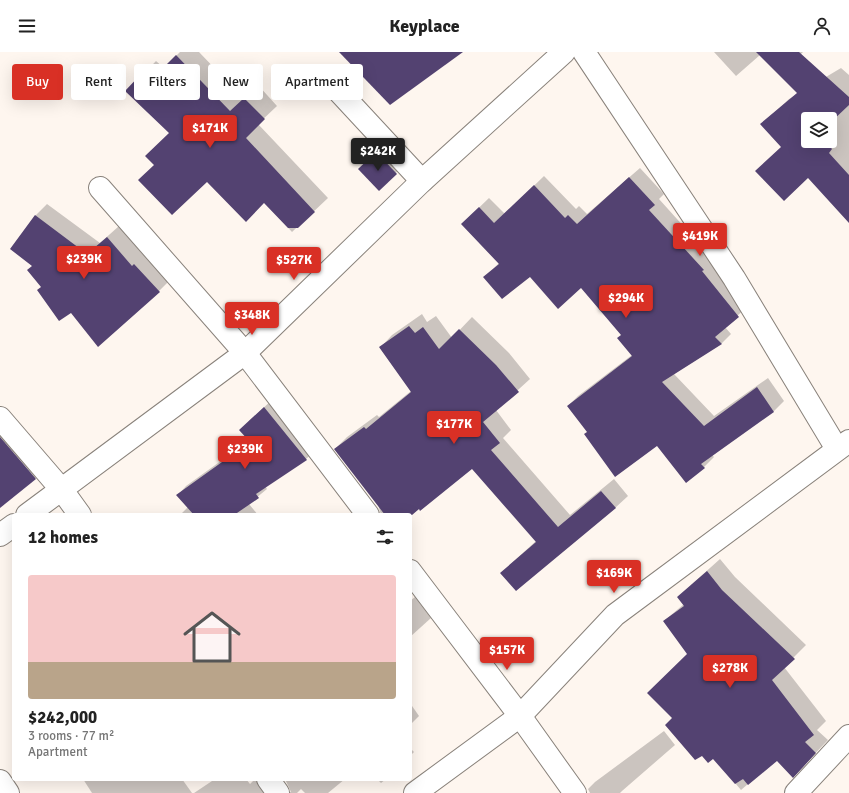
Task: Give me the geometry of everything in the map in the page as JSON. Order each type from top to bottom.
[{"type":"street","points":[[31,513],[245,353],[422,181],[564,52]]},
{"type":"street","points":[[415,793],[520,716],[615,615],[843,445],[584,52]]},
{"type":"street","points":[[347,100],[422,181]]},
{"type":"street","points":[[100,188],[245,353],[366,513]]},
{"type":"street","points":[[0,418],[62,490],[79,513]]},
{"type":"street","points":[[0,535],[12,526]]},
{"type":"street","points":[[412,574],[520,716],[575,793]]},
{"type":"street","points":[[796,793],[849,736]]},
{"type":"street","points":[[0,781],[8,793]]},
{"type":"street","points":[[269,781],[278,793]]},
{"type":"building","points":[[339,52],[463,52],[390,105],[363,77],[363,64],[351,64]]},
{"type":"building","points":[[756,52],[799,52],[849,97],[849,105],[837,116],[837,112],[801,112],[801,148],[831,148],[829,153],[849,175],[849,223],[808,178],[784,201],[755,171],[781,147],[760,124],[797,93]]},
{"type":"building","points":[[176,55],[185,64],[167,64]]},
{"type":"building","points":[[200,80],[208,88],[208,100],[219,100],[230,111],[242,100],[246,100],[265,119],[246,138],[315,212],[298,228],[288,228],[264,203],[246,222],[207,182],[172,215],[138,180],[154,165],[145,156],[169,133],[134,100],[200,100]]},
{"type":"building","points":[[134,81],[134,100],[126,92],[126,90]]},
{"type":"building","points":[[376,152],[397,174],[379,191],[358,169]]},
{"type":"building","points":[[629,177],[655,205],[649,210],[704,270],[702,271],[739,317],[715,337],[722,344],[662,382],[704,426],[757,387],[774,412],[701,464],[705,468],[686,483],[657,446],[615,477],[584,434],[587,432],[567,406],[632,356],[617,338],[621,335],[581,288],[558,309],[530,277],[502,299],[483,277],[499,264],[461,224],[479,207],[494,223],[534,185],[565,218],[568,215],[577,224]]},
{"type":"building","points":[[35,215],[87,254],[107,237],[132,266],[134,264],[160,292],[98,347],[71,313],[59,321],[37,290],[41,287],[27,270],[32,266],[10,249]]},
{"type":"building","points":[[409,326],[415,333],[423,327],[439,349],[459,329],[496,365],[519,392],[483,422],[500,443],[491,450],[558,527],[601,491],[616,508],[516,591],[500,573],[536,542],[472,469],[420,511],[419,509],[412,515],[412,513],[383,513],[334,449],[364,427],[366,429],[411,392],[379,347]]},
{"type":"building","points":[[264,407],[307,460],[256,494],[259,498],[237,513],[192,513],[176,495],[250,442],[239,430]]},
{"type":"building","points":[[0,437],[36,479],[0,508]]},
{"type":"building","points":[[707,571],[722,590],[795,659],[772,680],[814,735],[805,742],[816,753],[793,778],[777,761],[748,785],[743,779],[735,784],[713,759],[708,763],[702,756],[695,760],[665,725],[672,718],[647,693],[687,654],[663,621],[684,606],[677,597]]}]
